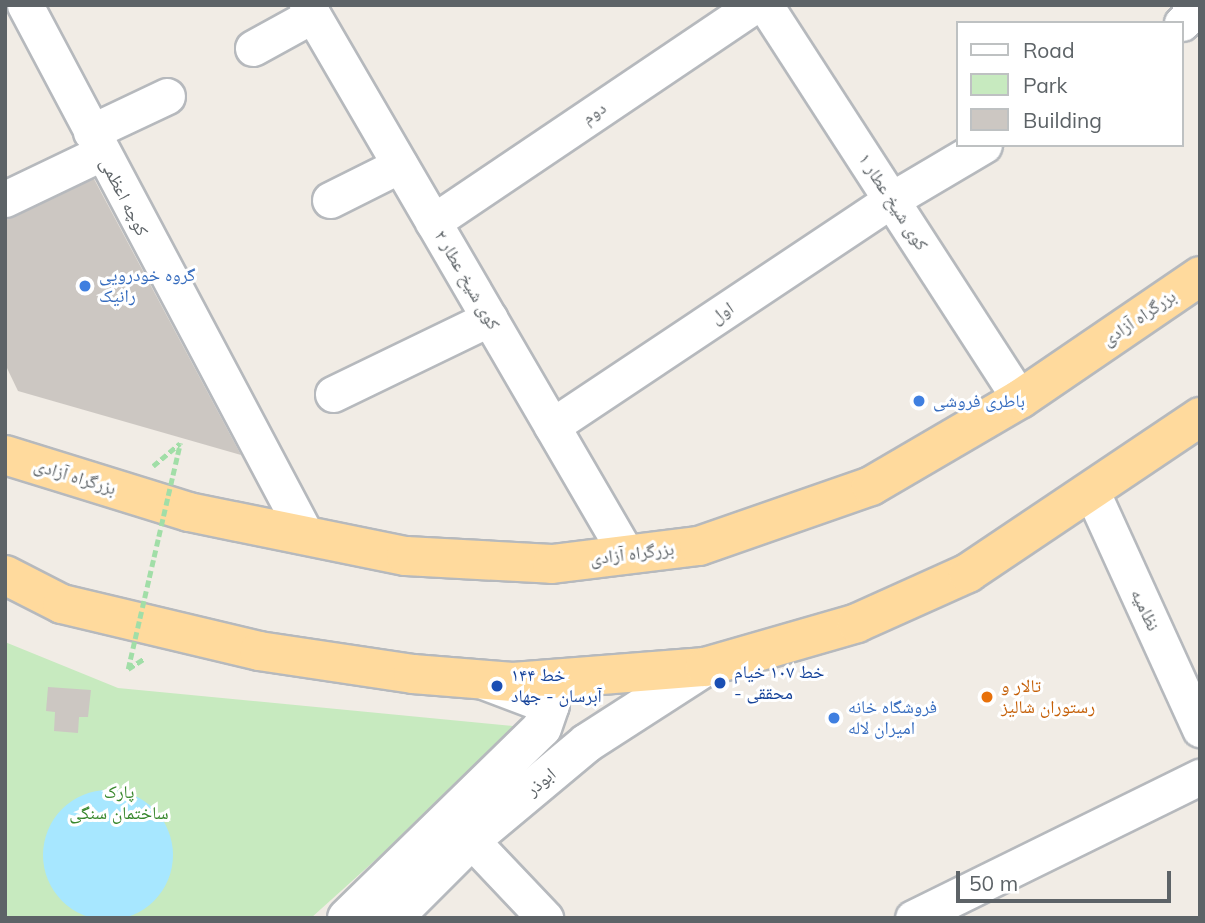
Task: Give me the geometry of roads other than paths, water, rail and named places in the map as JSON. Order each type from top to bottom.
[{"type":"highway","name":"بزرگراه آزادی","points":[[5,455],[189,512],[407,556],[552,564],[699,546],[872,486],[1020,399],[1200,276]]},
{"type":"highway","points":[[5,589],[259,651],[480,680],[564,679],[705,667],[857,623],[968,573],[1200,417]]},
{"type":"highway","points":[[5,575],[61,604]]},
{"type":"main road","name":"ابوذر","points":[[347,918],[460,829],[705,667]]},
{"type":"main road","name":"ابوذر","points":[[393,918],[460,829],[542,728],[550,705],[480,680]]},
{"type":"street","name":"کوچه اعظمی","points":[[25,5],[306,536]]},
{"type":"street","name":"دوم","points":[[433,222],[755,5]]},
{"type":"street","name":"کوی شیخ عطار ۱","points":[[765,5],[1020,399]]},
{"type":"street","points":[[1184,21],[1199,5]]},
{"type":"street","points":[[253,48],[310,10]]},
{"type":"street","name":"کوی شیخ عطار ۲","points":[[310,10],[628,555]]},
{"type":"street","points":[[5,200],[167,96]]},
{"type":"street","name":"اول","points":[[552,426],[891,200],[981,147]]},
{"type":"street","points":[[330,200],[400,165]]},
{"type":"street","points":[[333,394],[490,318]]},
{"type":"street","name":"نظامیه","points":[[1091,490],[1198,721]]},
{"type":"street","points":[[913,918],[1200,777]]},
{"type":"street","points":[[460,829],[545,918]]},
{"type":"water","points":[[108,790],[133,795],[154,809],[168,830],[173,855],[168,880],[154,901],[133,915],[108,920],[83,915],[62,901],[48,880],[43,855],[48,830],[62,809],[83,795]]},
{"type":"place","name":"گروه خودرویی رانیک","points":[[85,286]]},
{"type":"place","name":"باطری فروشی","points":[[919,401]]},
{"type":"place","name":"خط ۱۰۷ خیام - محققی","points":[[720,683]]},
{"type":"place","name":"خط ۱۴۴ آبرسان - جهاد","points":[[497,686]]},
{"type":"place","name":"تالار و رستوران شالیز","points":[[987,697]]},
{"type":"place","name":"فروشگاه خانه امیران لاله","points":[[834,718]]},
{"type":"park label","name":"پارک ساختمان سنگی","points":[[119,803]]}]
